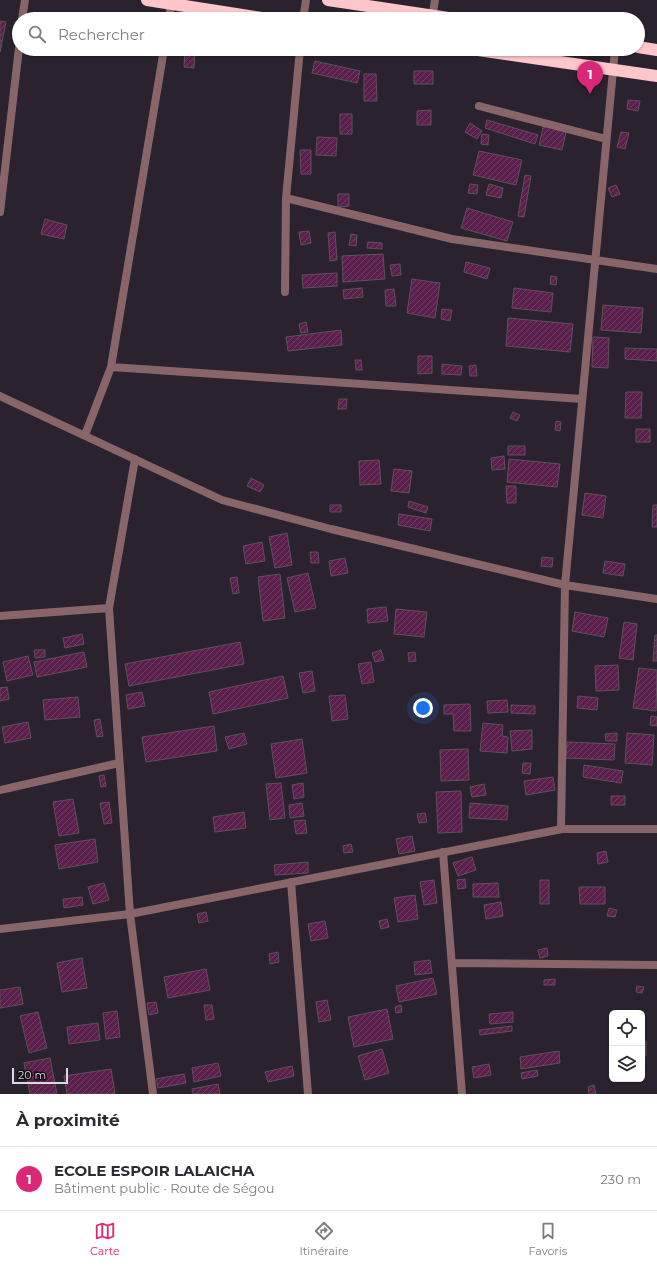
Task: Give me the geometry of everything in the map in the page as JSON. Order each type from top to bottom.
[{"type":"highway","points":[[147,0],[171,4],[184,3],[231,12]]},
{"type":"highway","points":[[328,0],[401,12]]},
{"type":"highway","points":[[645,48],[657,50]]},
{"type":"highway","points":[[518,56],[657,76]]},
{"type":"street","points":[[23,12],[25,0]]},
{"type":"street","points":[[304,12],[306,0]]},
{"type":"street","points":[[433,12],[435,0]]},
{"type":"street","points":[[170,12],[171,4]]},
{"type":"street","points":[[0,212],[18,56]]},
{"type":"street","points":[[85,435],[111,367],[163,56]]},
{"type":"street","points":[[285,292],[286,198],[299,56]]},
{"type":"street","points":[[561,829],[565,585],[612,70],[615,56]]},
{"type":"street","points":[[479,106],[606,140]]},
{"type":"street","points":[[286,198],[452,239],[657,269]]},
{"type":"street","points":[[111,367],[582,399]]},
{"type":"street","points":[[0,396],[222,500],[331,529],[565,585],[657,599]]},
{"type":"street","points":[[135,459],[109,608],[130,914],[153,1094]]},
{"type":"street","points":[[0,616],[109,608]]},
{"type":"street","points":[[0,790],[119,763]]},
{"type":"street","points":[[0,929],[130,914],[561,829],[657,828]]},
{"type":"street","points":[[443,852],[462,1094]]},
{"type":"street","points":[[291,882],[308,1094]]},
{"type":"street","points":[[452,963],[657,965]]},
{"type":"building","points":[[0,21],[6,22],[0,52]]},
{"type":"building","points":[[185,56],[195,56],[194,68],[184,67]]},
{"type":"building","points":[[315,61],[360,71],[357,83],[312,73]]},
{"type":"building","points":[[414,71],[433,71],[433,84],[414,84]]},
{"type":"building","points":[[364,74],[376,74],[377,101],[364,101]]},
{"type":"building","points":[[628,100],[640,101],[638,111],[627,109]]},
{"type":"building","points":[[431,110],[431,125],[417,125],[417,111]]},
{"type":"building","points":[[340,114],[352,114],[352,134],[340,134]]},
{"type":"building","points":[[487,120],[538,135],[535,144],[485,128]]},
{"type":"building","points":[[470,123],[482,131],[477,139],[465,132]]},
{"type":"building","points":[[544,123],[567,128],[562,150],[539,145]]},
{"type":"building","points":[[621,132],[629,133],[625,149],[617,147]]},
{"type":"building","points":[[482,134],[489,135],[488,145],[481,144]]},
{"type":"building","points":[[317,137],[337,138],[336,156],[316,155]]},
{"type":"building","points":[[300,150],[311,150],[311,174],[301,174]]},
{"type":"building","points":[[479,151],[522,160],[516,185],[473,175]]},
{"type":"building","points":[[525,175],[531,176],[524,217],[518,216]]},
{"type":"building","points":[[470,184],[478,185],[477,194],[468,193]]},
{"type":"building","points":[[489,184],[503,188],[501,198],[486,195]]},
{"type":"building","points":[[616,185],[620,194],[612,197],[608,188]]},
{"type":"building","points":[[338,194],[349,194],[349,206],[338,207]]},
{"type":"building","points":[[467,208],[513,222],[507,241],[461,228]]},
{"type":"building","points":[[45,219],[67,225],[64,239],[41,234]]},
{"type":"building","points":[[309,231],[311,243],[301,245],[299,232]]},
{"type":"building","points":[[335,232],[337,260],[330,261],[328,233]]},
{"type":"building","points":[[351,234],[357,235],[356,246],[349,245]]},
{"type":"building","points":[[368,242],[382,243],[382,249],[367,248]]},
{"type":"building","points":[[383,254],[385,279],[343,282],[342,256]]},
{"type":"building","points":[[466,262],[490,268],[487,279],[464,272]]},
{"type":"building","points":[[400,264],[401,275],[392,276],[390,265]]},
{"type":"building","points":[[337,273],[337,286],[303,288],[302,275]]},
{"type":"building","points":[[551,276],[557,277],[556,285],[550,284]]},
{"type":"building","points":[[412,279],[440,283],[435,318],[407,313]]},
{"type":"building","points":[[362,288],[363,297],[344,299],[343,290]]},
{"type":"building","points":[[514,288],[553,293],[551,312],[512,308]]},
{"type":"building","points":[[394,289],[396,306],[386,306],[385,290]]},
{"type":"building","points":[[603,305],[643,308],[641,333],[601,330]]},
{"type":"building","points":[[442,309],[452,310],[450,321],[441,319]]},
{"type":"building","points":[[508,318],[573,324],[570,352],[506,346]]},
{"type":"building","points":[[306,322],[308,332],[301,333],[299,324]]},
{"type":"building","points":[[341,330],[342,345],[288,351],[286,337]]},
{"type":"building","points":[[593,337],[609,338],[608,368],[592,367]]},
{"type":"building","points":[[625,348],[657,349],[657,361],[625,359]]},
{"type":"building","points":[[418,356],[432,356],[432,373],[418,374]]},
{"type":"building","points":[[355,360],[361,360],[362,370],[356,370]]},
{"type":"building","points":[[442,364],[462,366],[461,375],[442,374]]},
{"type":"building","points":[[476,365],[477,376],[470,376],[469,366]]},
{"type":"building","points":[[626,392],[642,392],[641,418],[625,418]]},
{"type":"building","points":[[339,399],[347,399],[346,409],[338,409]]},
{"type":"building","points":[[513,412],[520,415],[517,421],[510,418]]},
{"type":"building","points":[[556,421],[561,422],[560,431],[555,430]]},
{"type":"building","points":[[636,429],[650,429],[650,442],[636,442]]},
{"type":"building","points":[[508,446],[525,446],[525,455],[508,455]]},
{"type":"building","points":[[504,456],[505,469],[492,470],[491,458]]},
{"type":"building","points":[[509,459],[560,464],[557,487],[507,482]]},
{"type":"building","points":[[379,460],[381,484],[360,485],[359,461]]},
{"type":"building","points":[[394,469],[412,471],[409,493],[391,491]]},
{"type":"building","points":[[251,478],[264,485],[260,492],[247,486]]},
{"type":"building","points":[[506,486],[516,486],[516,503],[507,503]]},
{"type":"building","points":[[585,493],[606,496],[603,518],[582,515]]},
{"type":"building","points":[[409,501],[428,507],[426,513],[408,507]]},
{"type":"building","points":[[330,505],[341,505],[341,512],[330,512]]},
{"type":"building","points":[[653,505],[657,505],[657,527],[652,527]]},
{"type":"building","points":[[399,514],[432,519],[430,531],[398,525]]},
{"type":"building","points":[[287,533],[292,565],[275,568],[269,537]]},
{"type":"building","points":[[262,542],[265,561],[246,564],[243,546]]},
{"type":"building","points":[[310,552],[318,552],[319,563],[311,563]]},
{"type":"building","points":[[542,557],[553,558],[552,567],[541,566]]},
{"type":"building","points":[[345,558],[348,573],[331,576],[329,561]]},
{"type":"building","points":[[605,561],[625,564],[623,576],[603,573]]},
{"type":"building","points":[[308,573],[316,608],[295,612],[287,578]]},
{"type":"building","points":[[280,574],[285,618],[263,621],[258,577]]},
{"type":"building","points":[[237,577],[239,593],[233,594],[230,578]]},
{"type":"building","points":[[386,607],[388,621],[368,623],[367,609]]},
{"type":"building","points":[[396,609],[427,612],[424,637],[394,634]]},
{"type":"building","points":[[575,612],[608,618],[604,637],[572,631]]},
{"type":"building","points":[[624,622],[637,624],[633,660],[619,658]]},
{"type":"building","points":[[82,634],[84,644],[65,648],[63,638]]},
{"type":"building","points":[[655,635],[657,635],[657,661],[653,661]]},
{"type":"building","points":[[240,642],[244,664],[129,686],[125,664]]},
{"type":"building","points":[[34,650],[45,650],[45,657],[35,658]]},
{"type":"building","points":[[381,650],[384,660],[375,662],[372,653]]},
{"type":"building","points":[[84,652],[87,667],[37,677],[34,662]]},
{"type":"building","points":[[415,652],[416,661],[409,662],[408,653]]},
{"type":"building","points":[[28,656],[33,675],[7,681],[3,662]]},
{"type":"building","points":[[371,662],[374,682],[362,684],[358,664]]},
{"type":"building","points":[[618,665],[619,690],[596,691],[595,666]]},
{"type":"building","points":[[639,668],[657,670],[656,711],[633,708]]},
{"type":"building","points":[[312,671],[315,691],[303,693],[299,673]]},
{"type":"building","points":[[283,676],[288,698],[213,714],[209,692]]},
{"type":"building","points":[[7,687],[9,699],[0,701],[0,688]]},
{"type":"building","points":[[142,692],[145,706],[128,709],[126,695]]},
{"type":"building","points":[[345,695],[348,719],[332,721],[329,696]]},
{"type":"building","points":[[578,696],[598,698],[597,710],[577,708]]},
{"type":"building","points":[[78,697],[80,717],[45,720],[43,700]]},
{"type":"building","points":[[507,700],[508,712],[488,713],[487,701]]},
{"type":"building","points":[[470,704],[471,731],[454,731],[453,714],[444,714],[444,705]]},
{"type":"building","points":[[511,705],[535,706],[535,714],[511,713]]},
{"type":"building","points":[[651,716],[657,717],[657,726],[650,725]]},
{"type":"building","points":[[100,719],[103,736],[97,737],[94,720]]},
{"type":"building","points":[[28,722],[31,738],[5,743],[2,727]]},
{"type":"building","points":[[483,723],[503,725],[502,736],[508,737],[507,753],[480,751]]},
{"type":"building","points":[[214,726],[217,751],[146,762],[142,737]]},
{"type":"building","points":[[532,730],[532,749],[512,751],[510,731]]},
{"type":"building","points":[[244,733],[247,744],[229,749],[225,737]]},
{"type":"building","points":[[617,733],[617,741],[606,741],[605,734]]},
{"type":"building","points":[[627,733],[654,735],[652,765],[625,763]]},
{"type":"building","points":[[302,739],[307,773],[276,778],[271,744]]},
{"type":"building","points":[[567,742],[615,744],[614,760],[566,758]]},
{"type":"building","points":[[468,749],[469,780],[441,781],[440,750]]},
{"type":"building","points":[[523,763],[531,763],[530,774],[522,773]]},
{"type":"building","points":[[584,765],[623,771],[621,783],[583,777]]},
{"type":"building","points":[[104,775],[106,786],[101,787],[99,776]]},
{"type":"building","points":[[553,777],[555,790],[526,795],[524,781]]},
{"type":"building","points":[[281,783],[285,818],[270,820],[266,784]]},
{"type":"building","points":[[303,783],[304,797],[294,799],[292,785]]},
{"type":"building","points":[[484,784],[486,795],[472,797],[470,787]]},
{"type":"building","points":[[461,791],[462,832],[438,833],[436,792]]},
{"type":"building","points":[[611,796],[625,796],[625,805],[611,805]]},
{"type":"building","points":[[73,799],[79,833],[59,836],[53,802]]},
{"type":"building","points":[[109,802],[112,823],[104,824],[100,803]]},
{"type":"building","points":[[302,803],[304,816],[290,818],[289,805]]},
{"type":"building","points":[[470,803],[508,806],[507,820],[469,818]]},
{"type":"building","points":[[244,812],[246,828],[215,832],[213,817]]},
{"type":"building","points":[[425,813],[427,822],[419,823],[417,814]]},
{"type":"building","points":[[305,820],[307,833],[296,834],[294,821]]},
{"type":"building","points":[[412,836],[415,851],[399,854],[396,839]]},
{"type":"building","points":[[95,839],[98,862],[59,869],[55,845]]},
{"type":"building","points":[[351,844],[353,852],[344,853],[343,846]]},
{"type":"building","points":[[606,851],[608,862],[598,864],[597,853]]},
{"type":"building","points":[[472,857],[476,870],[458,876],[453,863]]},
{"type":"building","points":[[308,862],[308,873],[275,875],[274,865]]},
{"type":"building","points":[[465,879],[466,888],[458,889],[457,880]]},
{"type":"building","points":[[434,880],[437,903],[424,905],[420,882]]},
{"type":"building","points":[[540,880],[549,880],[549,904],[540,904]]},
{"type":"building","points":[[104,883],[109,900],[93,904],[88,887]]},
{"type":"building","points":[[498,883],[499,897],[473,897],[473,884]]},
{"type":"building","points":[[579,887],[605,887],[605,904],[580,904]]},
{"type":"building","points":[[415,895],[418,919],[398,922],[394,898]]},
{"type":"building","points":[[82,897],[83,905],[64,908],[63,899]]},
{"type":"building","points":[[501,902],[503,916],[486,919],[484,905]]},
{"type":"building","points":[[609,908],[617,910],[615,917],[607,916]]},
{"type":"building","points":[[206,912],[208,921],[199,923],[197,914]]},
{"type":"building","points":[[387,919],[389,927],[381,929],[379,921]]},
{"type":"building","points":[[325,921],[328,938],[311,941],[308,924]]},
{"type":"building","points":[[547,948],[548,956],[540,958],[538,950]]},
{"type":"building","points":[[278,952],[279,962],[270,964],[269,954]]},
{"type":"building","points":[[82,958],[87,988],[62,992],[57,963]]},
{"type":"building","points":[[430,960],[432,973],[415,975],[414,962]]},
{"type":"building","points":[[206,969],[210,990],[168,998],[164,977]]},
{"type":"building","points":[[433,978],[437,994],[399,1002],[396,986]]},
{"type":"building","points":[[555,979],[555,985],[544,985],[544,980]]},
{"type":"building","points":[[637,986],[644,987],[642,993],[636,992]]},
{"type":"building","points":[[20,987],[23,1004],[0,1008],[0,990]]},
{"type":"building","points":[[327,1000],[331,1020],[319,1022],[316,1002]]},
{"type":"building","points":[[156,1002],[158,1013],[149,1015],[147,1003]]},
{"type":"building","points":[[204,1005],[212,1005],[214,1019],[206,1020]]},
{"type":"building","points":[[401,1005],[402,1012],[396,1013],[395,1007]]},
{"type":"building","points":[[387,1009],[393,1039],[354,1047],[348,1017]]},
{"type":"building","points":[[117,1011],[120,1037],[106,1039],[103,1013]]},
{"type":"building","points":[[38,1012],[47,1048],[29,1053],[20,1016]]},
{"type":"building","points":[[513,1012],[513,1022],[490,1024],[489,1014]]},
{"type":"building","points":[[98,1023],[100,1040],[69,1044],[67,1027]]},
{"type":"building","points":[[512,1026],[512,1031],[480,1035],[479,1030]]},
{"type":"building","points":[[645,1041],[646,1041],[645,1056]]},
{"type":"building","points":[[382,1049],[389,1073],[365,1080],[358,1056]]},
{"type":"building","points":[[559,1051],[560,1063],[521,1069],[520,1057]]},
{"type":"building","points":[[50,1058],[57,1094],[30,1094],[24,1063]]},
{"type":"building","points":[[218,1063],[221,1076],[194,1082],[192,1068]]},
{"type":"building","points":[[489,1064],[491,1075],[474,1078],[472,1067]]},
{"type":"building","points":[[292,1066],[294,1076],[268,1082],[265,1072]]},
{"type":"building","points":[[111,1069],[115,1094],[67,1094],[64,1076]]},
{"type":"building","points":[[537,1070],[538,1076],[522,1079],[521,1073]]},
{"type":"building","points":[[184,1074],[186,1083],[158,1088],[156,1079]]},
{"type":"building","points":[[218,1084],[220,1094],[193,1094],[192,1089]]},
{"type":"building","points":[[594,1085],[596,1094],[589,1094],[588,1087]]},
{"type":"place","name":"ECOLE ESPOIR LALAICHA","points":[[590,94]]}]
